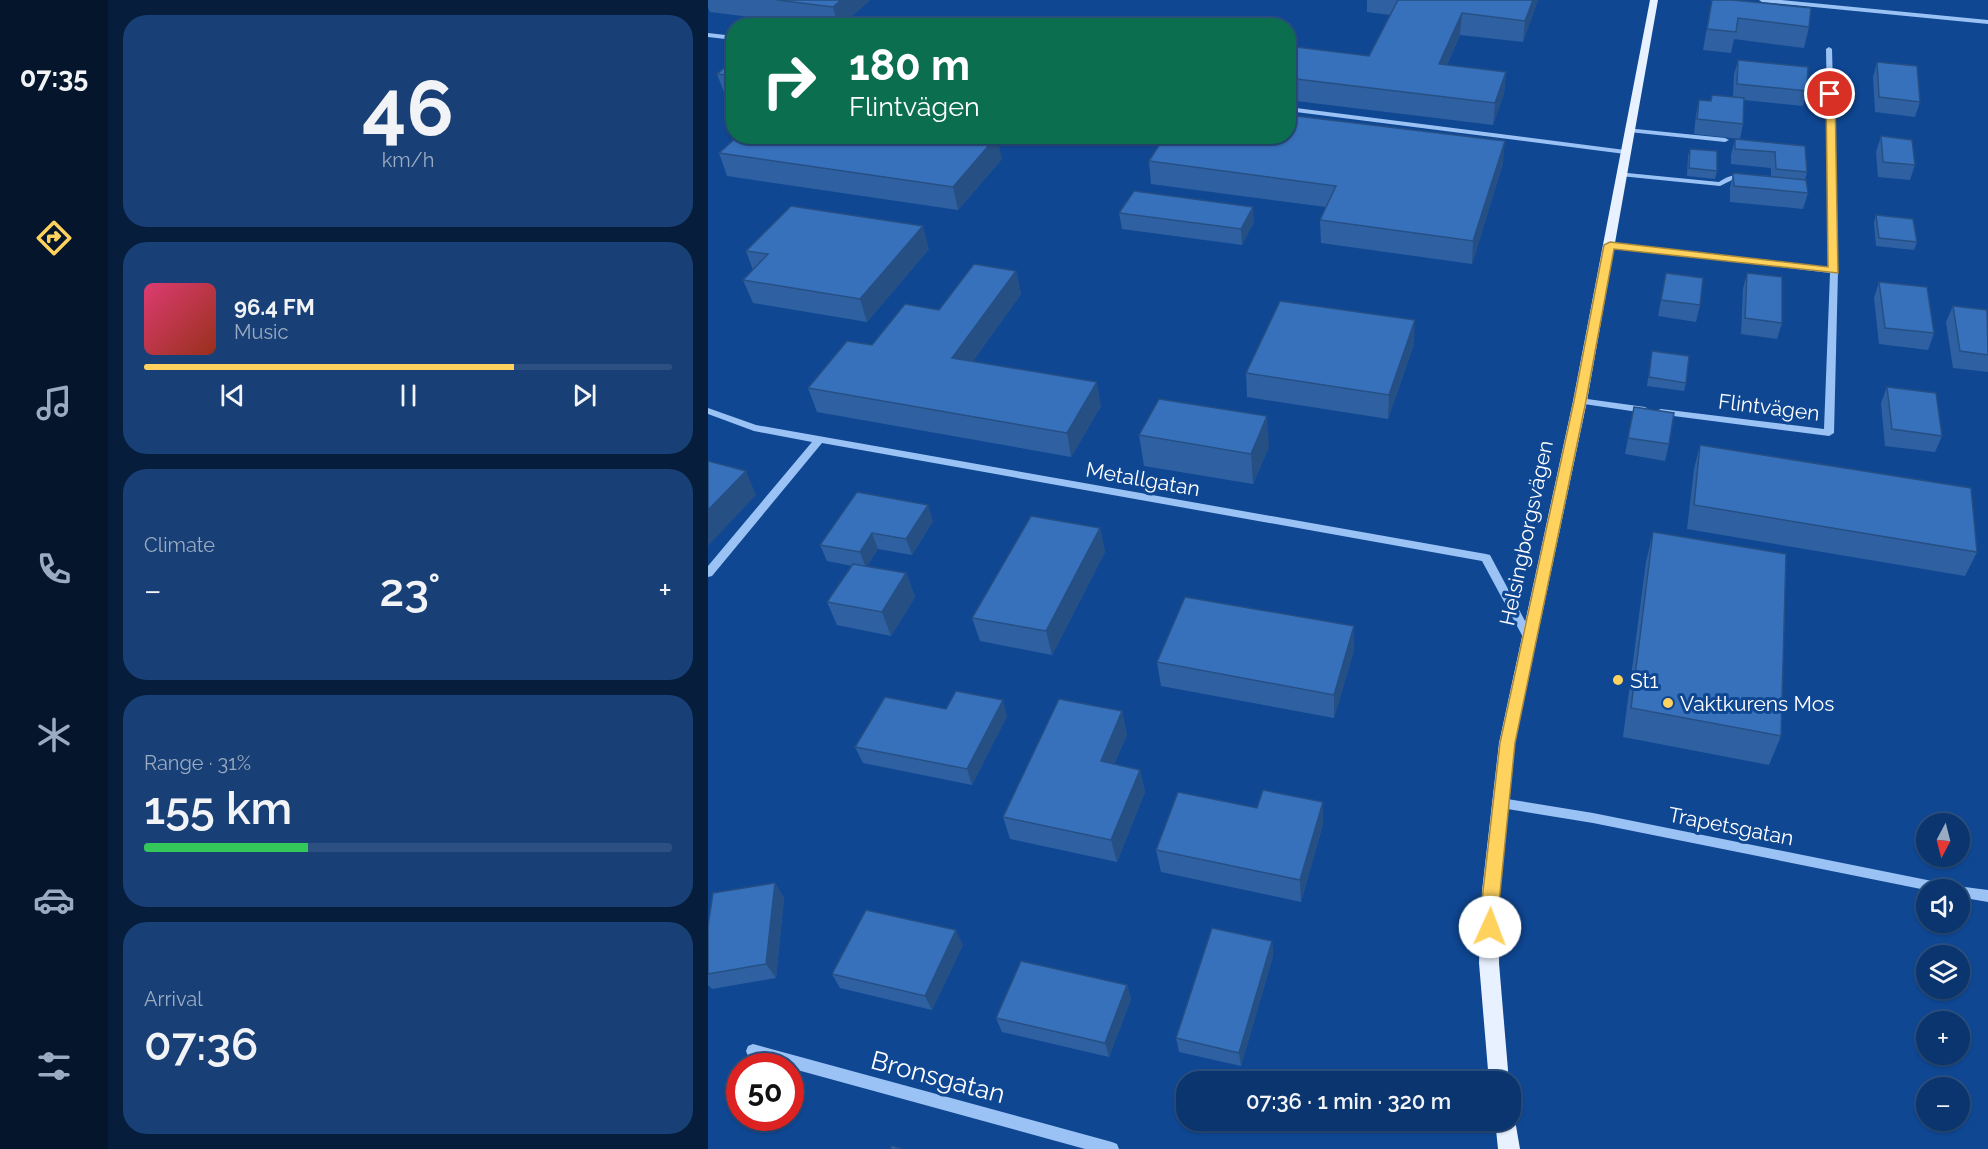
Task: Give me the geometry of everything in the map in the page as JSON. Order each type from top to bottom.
[{"type":"main road","name":"Helsingborgsvägen","points":[[1498,1071],[1489,963],[1491,891],[1507,743],[1580,401],[1610,245],[1620,174],[1654,0]]},
{"type":"main road","points":[[1507,1131],[1509,1149]]},
{"type":"street","points":[[1762,0],[1988,22]]},
{"type":"street","points":[[708,35],[726,37]]},
{"type":"street","name":"Flintvägen","points":[[1580,401],[1829,433],[1834,271],[1829,49]]},
{"type":"street","points":[[1296,110],[1625,153]]},
{"type":"street","points":[[1629,130],[1725,140]]},
{"type":"street","points":[[1620,174],[1720,184],[1733,177],[1751,178]]},
{"type":"street","points":[[1610,245],[1834,271]]},
{"type":"street","name":"Metallgatan","points":[[708,411],[754,428],[1486,558],[1528,636]]},
{"type":"street","points":[[708,573],[819,440]]},
{"type":"street","name":"Trapetsgatan","points":[[1501,803],[1593,818],[1916,883]]},
{"type":"street","points":[[1970,893],[1988,896]]},
{"type":"street","name":"Bronsgatan","points":[[753,1051],[1112,1149]]},
{"type":"building","points":[[777,0],[841,0],[833,7]]},
{"type":"building","points":[[1398,0],[1533,0],[1525,21],[1462,13],[1439,64],[1506,72],[1495,103],[1296,79],[1296,47],[1369,56]]},
{"type":"building","points":[[1712,0],[1811,8],[1809,27],[1738,18],[1736,32],[1707,29]]},
{"type":"building","points":[[1738,60],[1808,67],[1807,91],[1737,84]]},
{"type":"building","points":[[1877,62],[1917,66],[1920,102],[1879,97]]},
{"type":"building","points":[[726,67],[726,75],[717,74]]},
{"type":"building","points":[[1712,95],[1744,98],[1743,124],[1697,119],[1699,100],[1711,101]]},
{"type":"building","points":[[1296,116],[1505,141],[1473,241],[1320,220],[1336,186],[1149,161],[1160,144],[1296,144]]},
{"type":"building","points":[[1881,136],[1912,140],[1915,165],[1883,162]]},
{"type":"building","points":[[1735,139],[1805,146],[1807,172],[1776,169],[1775,152],[1735,149]]},
{"type":"building","points":[[729,144],[990,144],[953,187],[719,153]]},
{"type":"building","points":[[1690,149],[1717,151],[1717,171],[1689,168]]},
{"type":"building","points":[[1733,173],[1806,180],[1808,193],[1734,186]]},
{"type":"building","points":[[1134,191],[1253,207],[1241,229],[1119,213]]},
{"type":"building","points":[[791,206],[923,226],[860,299],[743,280],[768,254],[746,251]]},
{"type":"building","points":[[1876,215],[1913,219],[1917,242],[1879,238]]},
{"type":"building","points":[[974,264],[1016,271],[952,358],[1097,382],[1067,433],[808,388],[847,341],[872,345],[905,304],[939,310]]},
{"type":"building","points":[[1666,273],[1703,278],[1700,305],[1661,300]]},
{"type":"building","points":[[1747,273],[1782,277],[1782,323],[1745,318]]},
{"type":"building","points":[[1879,282],[1927,287],[1934,333],[1885,328]]},
{"type":"building","points":[[1280,301],[1415,320],[1389,395],[1246,373]]},
{"type":"building","points":[[1953,306],[1987,310],[1988,355],[1960,351]]},
{"type":"building","points":[[1652,351],[1689,356],[1686,383],[1649,377]]},
{"type":"building","points":[[1887,387],[1936,393],[1942,436],[1892,429]]},
{"type":"building","points":[[1159,399],[1267,416],[1251,454],[1139,435]]},
{"type":"building","points":[[1634,407],[1674,413],[1669,444],[1628,438]]},
{"type":"building","points":[[1700,445],[1971,488],[1977,552],[1694,505]]},
{"type":"building","points":[[708,461],[746,471],[708,510]]},
{"type":"building","points":[[857,492],[928,505],[906,539],[872,533],[860,552],[820,545]]},
{"type":"building","points":[[1031,516],[1100,528],[1046,631],[972,618]]},
{"type":"building","points":[[1653,532],[1786,554],[1781,736],[1631,708]]},
{"type":"building","points":[[853,564],[906,573],[882,612],[827,602]]},
{"type":"building","points":[[1185,597],[1354,626],[1334,695],[1157,662]]},
{"type":"building","points":[[956,691],[1003,700],[967,769],[855,747],[885,697],[946,709]]},
{"type":"building","points":[[1059,699],[1122,711],[1101,761],[1140,770],[1111,840],[1003,817]]},
{"type":"building","points":[[1263,790],[1323,802],[1300,880],[1156,850],[1178,792],[1257,808]]},
{"type":"building","points":[[775,883],[766,964],[708,974],[708,926],[713,893]]},
{"type":"building","points":[[866,910],[956,930],[925,996],[832,974]]},
{"type":"building","points":[[1212,928],[1272,941],[1239,1053],[1176,1038]]},
{"type":"building","points":[[1021,961],[1127,985],[1105,1043],[996,1018]]},
{"type":"place","name":"St1","points":[[1618,680]]},
{"type":"place","name":"Vaktkurens Mos","points":[[1668,703]]},
{"type":"route","points":[[1490,927],[1491,891],[1507,743],[1580,401],[1610,245],[1834,271],[1830,94]]}]
